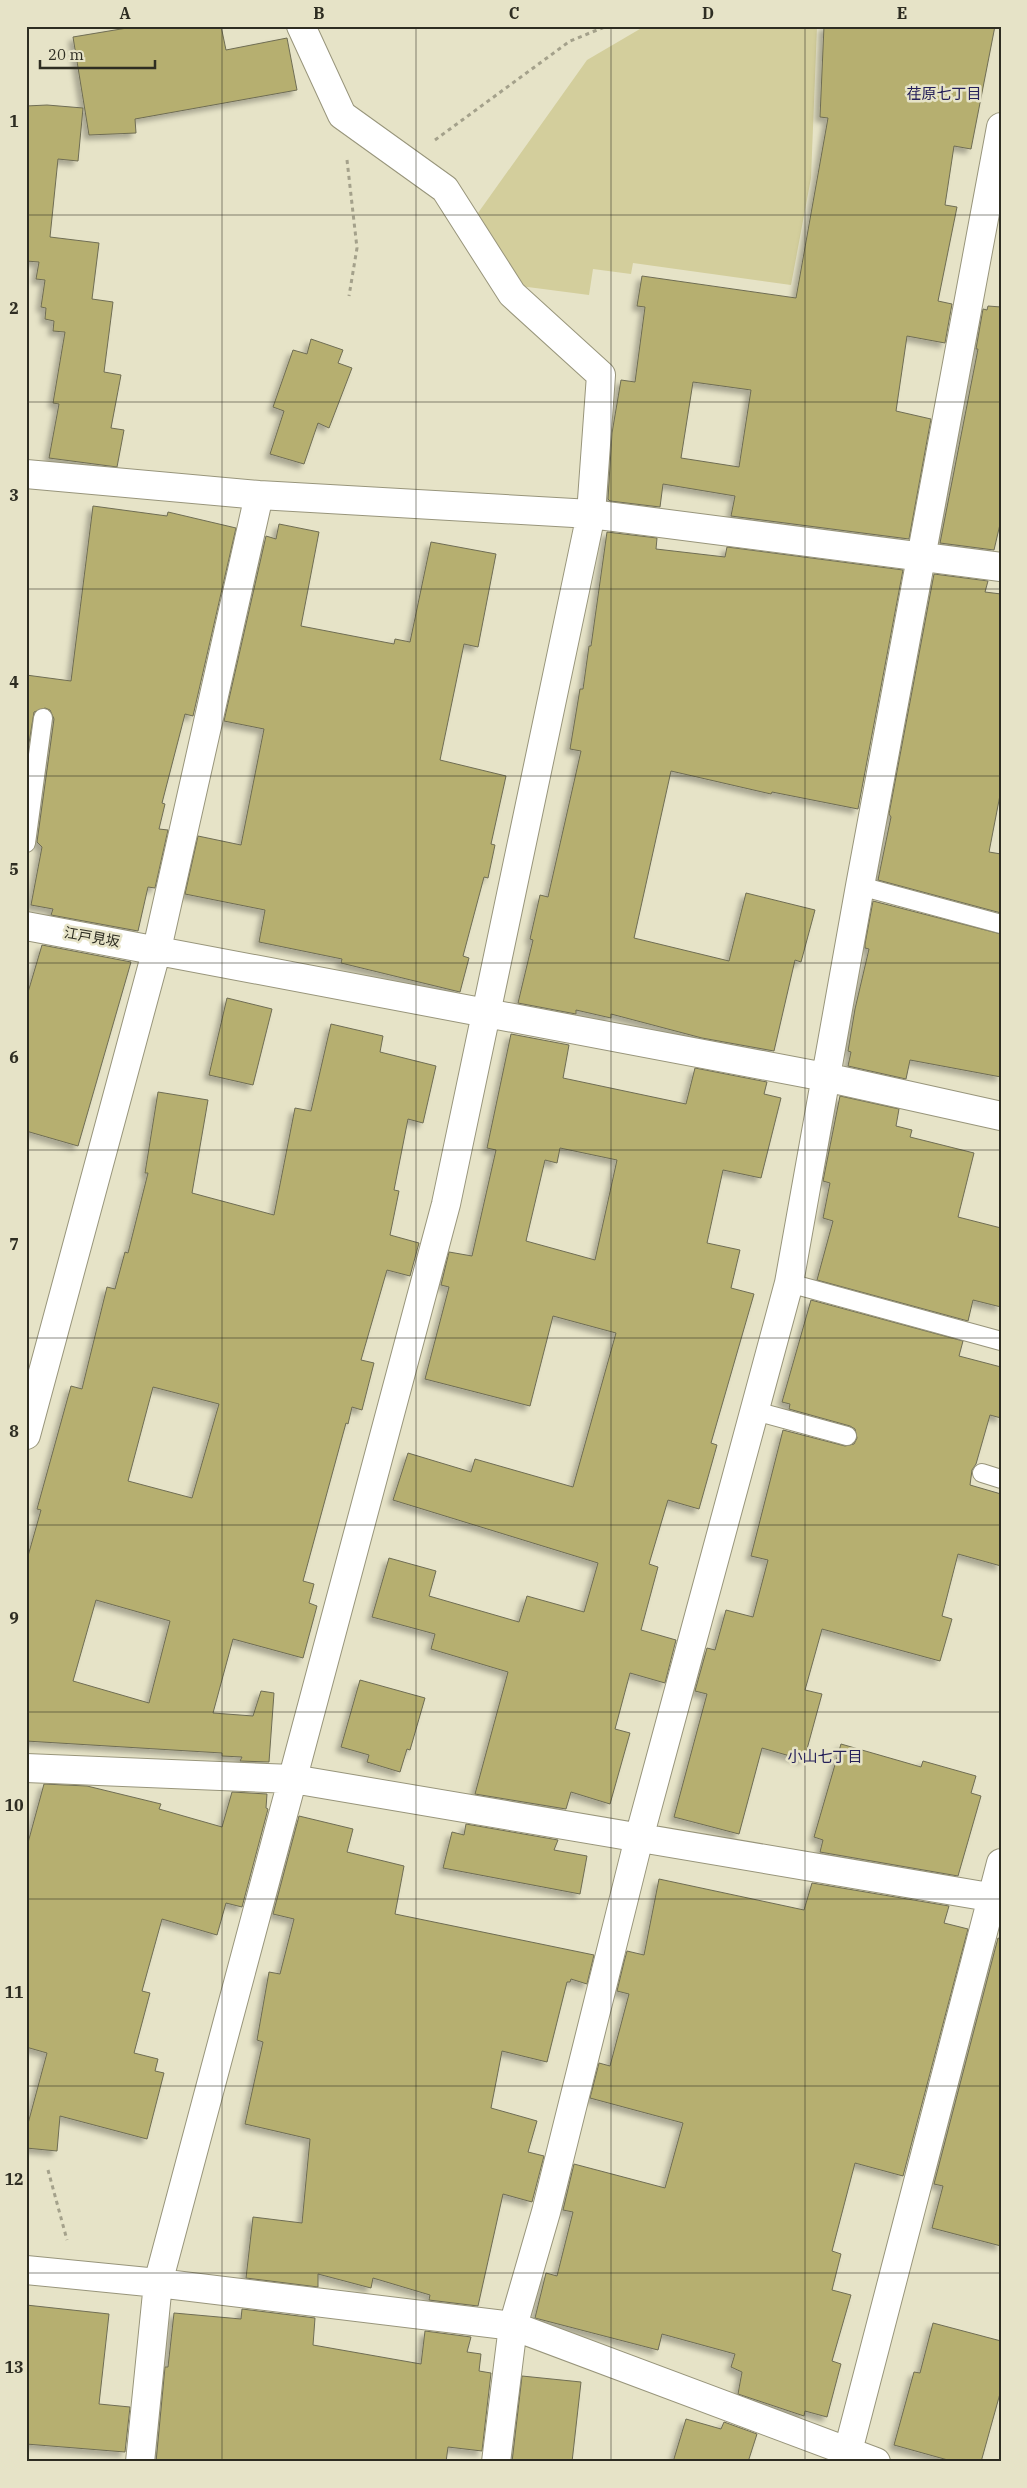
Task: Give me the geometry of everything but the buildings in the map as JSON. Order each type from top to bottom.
[{"type":"street","points":[[140,2462],[158,2283],[446,1204],[591,514],[601,375],[512,294],[445,190],[342,115],[301,26]]},
{"type":"street","points":[[496,2462],[513,2326],[548,2202],[640,1838],[788,1283],[920,556],[1001,128]]},
{"type":"street","points":[[26,474],[259,495],[591,514],[1001,567]]},
{"type":"street","points":[[26,1435],[157,949],[259,495]]},
{"type":"street","name":"江戸見坂","points":[[26,926],[157,949],[825,1077],[1001,1116]]},
{"type":"street","points":[[26,1768],[293,1778],[996,1899]]},
{"type":"street","points":[[848,2451],[996,1899],[1001,1863]]},
{"type":"street","points":[[26,2270],[158,2283],[513,2326],[876,2462]]},
{"type":"lane","points":[[26,843],[43,718]]},
{"type":"lane","points":[[860,886],[1001,924]]},
{"type":"lane","points":[[788,1283],[1001,1341]]},
{"type":"lane","points":[[755,1411],[847,1436]]},
{"type":"lane","points":[[982,1473],[1001,1479]]},
{"type":"path","points":[[406,161],[570,41],[607,26]]},
{"type":"path","points":[[342,115],[356,248],[349,296]]},
{"type":"path","points":[[48,2170],[76,2275]]},
{"type":"shaded area","points":[[645,26],[817,26],[811,178],[791,285],[633,263],[631,274],[593,269],[589,295],[520,286],[478,213],[587,60]]},
{"type":"district","name":"荏原七丁目","points":[[944,93]]},
{"type":"district","name":"小山七丁目","points":[[825,1756]]}]
